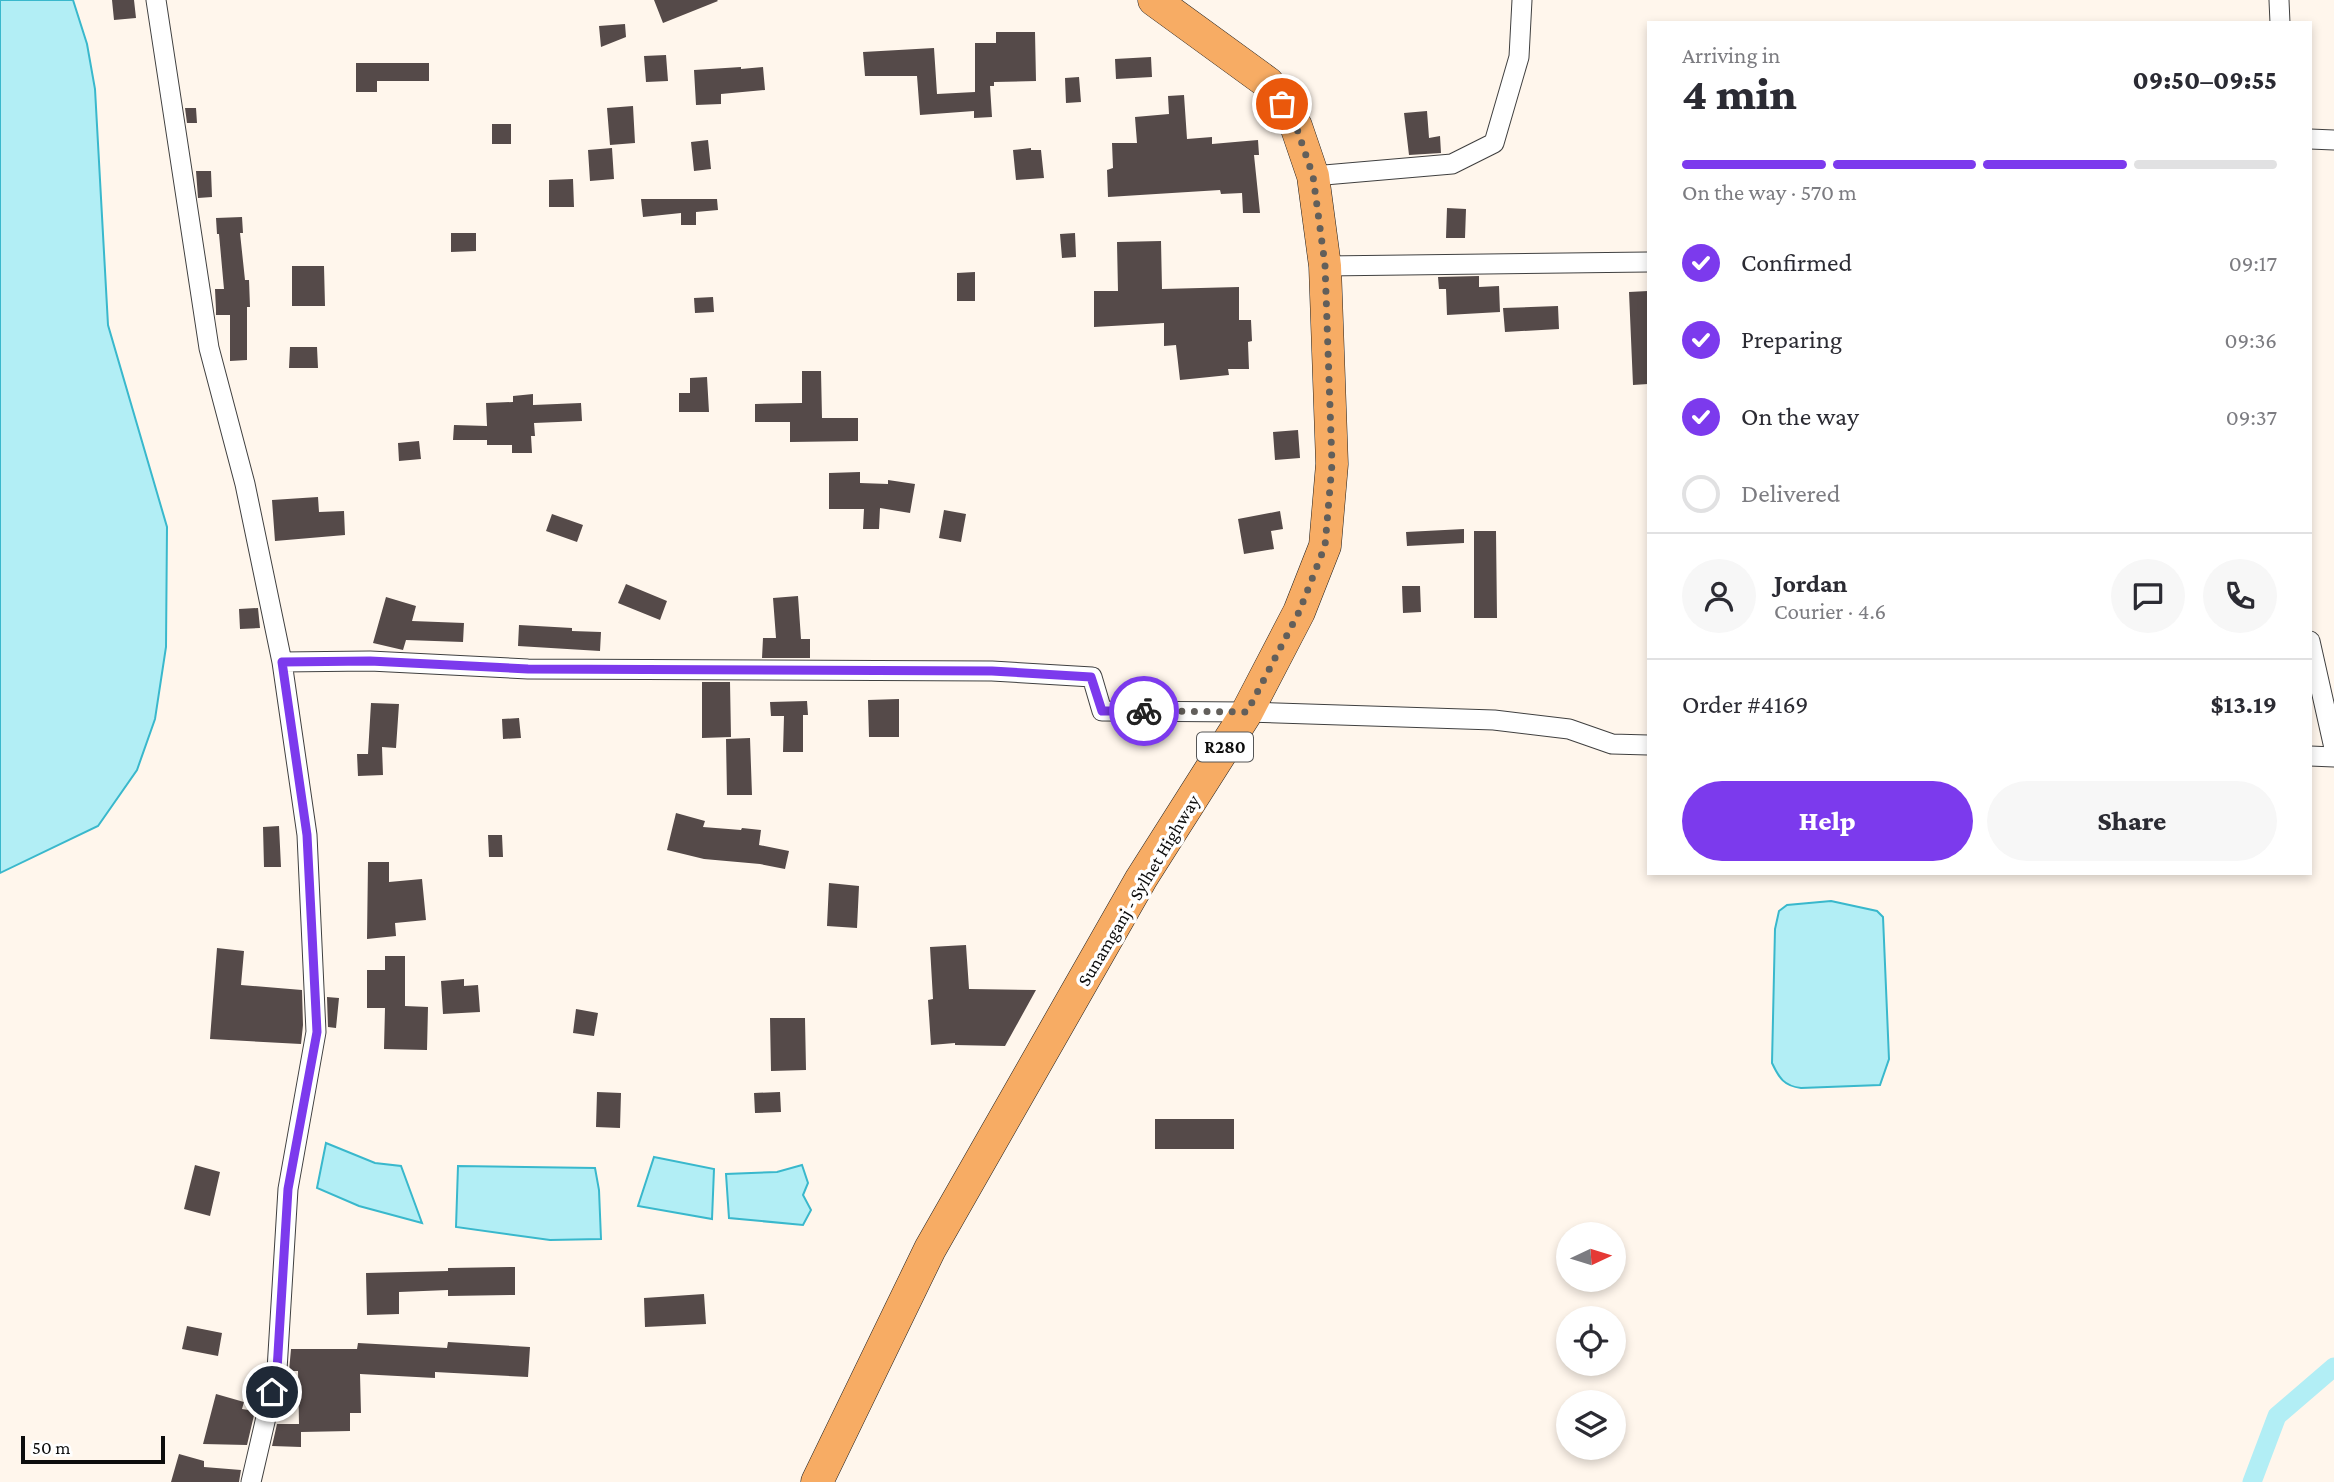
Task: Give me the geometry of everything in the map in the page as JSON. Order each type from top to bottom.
[{"type":"main road","name":"Sunamganj - Sylhet Highway","points":[[817,1482],[930,1249],[1141,879],[1247,712],[1299,612],[1325,546],[1332,464],[1325,265],[1313,176],[1296,126],[1268,83],[1154,0]]},
{"type":"street","points":[[156,0],[209,348],[245,484],[282,662],[307,835],[317,1032],[288,1189],[277,1370],[251,1482]]},
{"type":"street","points":[[1313,176],[1452,164],[1494,143],[1519,57],[1522,0]]},
{"type":"street","points":[[2279,0],[2280,21]]},
{"type":"street","points":[[2312,139],[2334,140]]},
{"type":"street","points":[[1325,265],[1647,262]]},
{"type":"street","points":[[2312,650],[2334,748]]},
{"type":"street","points":[[282,662],[370,661],[528,669],[992,671],[1091,677],[1102,711],[1247,712],[1494,720],[1569,729],[1612,744],[1647,745]]},
{"type":"street","points":[[2312,756],[2334,757]]},
{"type":"water","points":[[0,0],[73,0],[87,44],[95,89],[108,325],[167,527],[166,647],[155,719],[137,770],[98,826],[0,873]]},
{"type":"water","points":[[1831,901],[1877,911],[1883,917],[1889,1059],[1880,1085],[1795,1087],[1783,1080],[1772,1063],[1775,929],[1779,911],[1787,905]]},
{"type":"water","points":[[326,1143],[375,1163],[401,1166],[422,1223],[359,1206],[317,1188]]},
{"type":"water","points":[[654,1157],[714,1169],[712,1219],[638,1206]]},
{"type":"water","points":[[802,1165],[808,1183],[803,1195],[811,1210],[803,1225],[729,1218],[726,1174],[777,1172]]},
{"type":"water","points":[[458,1166],[595,1168],[599,1190],[601,1239],[550,1240],[456,1227]]},
{"type":"building","points":[[112,0],[134,0],[136,18],[114,20]]},
{"type":"building","points":[[654,0],[717,0],[718,1],[663,23]]},
{"type":"building","points":[[625,24],[626,37],[601,47],[599,26]]},
{"type":"building","points":[[996,32],[1035,32],[1036,81],[994,82],[994,86],[990,86],[992,117],[974,118],[974,111],[920,115],[917,76],[865,76],[863,52],[934,48],[937,94],[975,92],[975,43],[996,43]]},
{"type":"building","points":[[666,55],[668,81],[646,82],[644,56]]},
{"type":"building","points":[[1151,57],[1152,77],[1116,79],[1115,59]]},
{"type":"building","points":[[356,63],[429,63],[429,81],[377,81],[377,92],[356,92]]},
{"type":"building","points":[[763,67],[765,90],[721,94],[721,104],[696,105],[694,70]]},
{"type":"building","points":[[1079,77],[1081,102],[1066,103],[1065,78]]},
{"type":"building","points":[[1184,95],[1187,139],[1212,137],[1212,144],[1258,140],[1259,155],[1254,155],[1260,213],[1243,213],[1242,193],[1221,194],[1220,190],[1108,197],[1107,170],[1113,168],[1112,143],[1137,143],[1135,117],[1169,114],[1168,96]]},
{"type":"building","points":[[633,106],[635,143],[610,145],[607,108]]},
{"type":"building","points":[[185,108],[196,108],[197,123],[187,123]]},
{"type":"building","points":[[1427,111],[1429,138],[1440,136],[1441,153],[1409,155],[1404,113]]},
{"type":"building","points":[[492,124],[511,124],[511,144],[492,144]]},
{"type":"building","points":[[708,140],[711,169],[694,171],[691,142]]},
{"type":"building","points":[[612,148],[614,179],[590,181],[588,150]]},
{"type":"building","points":[[1013,150],[1041,150],[1044,178],[1016,180]]},
{"type":"building","points":[[196,171],[211,171],[212,197],[198,198]]},
{"type":"building","points":[[573,179],[574,207],[549,207],[549,180]]},
{"type":"building","points":[[641,199],[717,199],[718,210],[696,212],[696,225],[681,225],[681,213],[643,217]]},
{"type":"building","points":[[1447,208],[1466,209],[1465,238],[1446,238]]},
{"type":"building","points":[[242,217],[243,233],[240,233],[245,280],[249,280],[250,307],[247,307],[247,360],[230,361],[230,315],[216,315],[215,289],[224,289],[216,218]]},
{"type":"building","points":[[451,233],[476,233],[476,251],[451,252]]},
{"type":"building","points":[[1075,233],[1076,257],[1062,258],[1060,234]]},
{"type":"building","points":[[1161,241],[1162,289],[1239,287],[1239,320],[1251,320],[1252,341],[1248,342],[1249,369],[1228,369],[1229,375],[1180,380],[1176,345],[1164,346],[1164,323],[1094,327],[1094,291],[1118,291],[1117,242]]},
{"type":"building","points":[[292,266],[324,266],[325,306],[292,306]]},
{"type":"building","points":[[975,272],[975,301],[957,301],[957,273]]},
{"type":"building","points":[[1479,276],[1479,287],[1499,286],[1500,312],[1447,315],[1446,289],[1439,289],[1438,277]]},
{"type":"building","points":[[1647,291],[1647,384],[1633,385],[1629,292]]},
{"type":"building","points":[[713,297],[714,312],[695,313],[694,298]]},
{"type":"building","points":[[1558,306],[1559,329],[1505,332],[1503,308]]},
{"type":"building","points":[[290,347],[317,347],[318,368],[289,368]]},
{"type":"building","points":[[802,371],[821,371],[822,418],[858,418],[858,441],[790,442],[790,422],[755,422],[755,404],[802,403]]},
{"type":"building","points":[[707,377],[709,412],[679,412],[679,393],[690,393],[690,378]]},
{"type":"building","points":[[533,394],[533,405],[581,403],[582,421],[534,423],[535,436],[531,436],[532,453],[512,453],[512,445],[487,445],[487,440],[453,440],[454,425],[487,426],[486,403],[513,402],[513,396]]},
{"type":"building","points":[[1298,430],[1300,458],[1275,460],[1273,432]]},
{"type":"building","points":[[419,441],[421,459],[399,461],[398,443]]},
{"type":"building","points":[[860,472],[860,483],[888,484],[888,480],[915,484],[910,513],[880,508],[879,529],[863,529],[864,509],[829,509],[829,473]]},
{"type":"building","points":[[318,497],[319,512],[344,511],[345,535],[275,541],[272,500]]},
{"type":"building","points":[[944,510],[966,514],[961,542],[939,538]]},
{"type":"building","points":[[1280,511],[1283,529],[1271,531],[1274,549],[1244,554],[1238,519]]},
{"type":"building","points":[[552,514],[583,525],[577,542],[546,531]]},
{"type":"building","points":[[1464,529],[1464,543],[1407,546],[1406,532]]},
{"type":"building","points":[[1474,531],[1496,531],[1497,618],[1474,618]]},
{"type":"building","points":[[626,584],[667,601],[660,620],[618,603]]},
{"type":"building","points":[[1402,586],[1420,586],[1421,612],[1403,613]]},
{"type":"building","points":[[798,596],[801,639],[810,639],[810,658],[762,658],[763,638],[776,638],[773,598]]},
{"type":"building","points":[[386,597],[416,606],[412,621],[464,623],[463,642],[406,640],[403,650],[373,643]]},
{"type":"building","points":[[258,608],[260,628],[240,629],[239,609]]},
{"type":"building","points":[[519,625],[601,632],[600,651],[518,646]]},
{"type":"building","points":[[702,682],[730,682],[731,737],[702,738]]},
{"type":"building","points":[[899,699],[899,737],[869,737],[868,700]]},
{"type":"building","points":[[807,701],[808,715],[803,715],[803,752],[783,752],[784,716],[771,716],[770,702]]},
{"type":"building","points":[[371,703],[399,704],[396,748],[382,747],[383,775],[358,776],[357,754],[368,754]]},
{"type":"building","points":[[519,718],[521,738],[503,739],[502,719]]},
{"type":"building","points":[[750,738],[752,795],[727,795],[726,739]]},
{"type":"building","points":[[676,813],[705,821],[703,827],[761,830],[759,845],[789,851],[785,869],[704,859],[667,850]]},
{"type":"building","points":[[279,826],[281,867],[264,867],[263,827]]},
{"type":"building","points":[[488,835],[502,835],[503,857],[489,857]]},
{"type":"building","points":[[368,862],[389,862],[389,882],[422,879],[426,920],[395,923],[396,936],[367,939]]},
{"type":"building","points":[[829,883],[859,886],[857,928],[827,926]]},
{"type":"building","points":[[966,945],[969,989],[1036,990],[1005,1046],[955,1043],[931,1045],[928,1000],[933,999],[930,947]]},
{"type":"building","points":[[217,948],[244,951],[241,985],[302,990],[301,1044],[210,1039]]},
{"type":"building","points":[[385,956],[405,956],[405,1006],[428,1007],[427,1050],[384,1049],[385,1008],[367,1008],[367,970],[385,970]]},
{"type":"building","points":[[464,979],[464,986],[478,985],[480,1012],[443,1014],[441,981]]},
{"type":"building","points":[[327,997],[339,998],[336,1028],[328,1027]]},
{"type":"building","points":[[576,1009],[598,1013],[594,1036],[573,1033]]},
{"type":"building","points":[[770,1018],[805,1018],[806,1070],[771,1071]]},
{"type":"building","points":[[597,1092],[621,1093],[620,1128],[596,1127]]},
{"type":"building","points":[[780,1092],[781,1112],[755,1113],[754,1093]]},
{"type":"building","points":[[1155,1119],[1234,1119],[1234,1149],[1155,1149]]},
{"type":"building","points":[[195,1165],[220,1172],[210,1216],[184,1209]]},
{"type":"building","points":[[515,1267],[515,1295],[448,1296],[448,1290],[399,1292],[399,1314],[367,1315],[366,1273]]},
{"type":"building","points":[[704,1294],[706,1324],[645,1327],[644,1298]]},
{"type":"building","points":[[187,1326],[222,1333],[218,1356],[182,1349]]},
{"type":"building","points":[[448,1342],[530,1347],[528,1377],[435,1372],[435,1378],[360,1374],[361,1413],[350,1413],[350,1431],[301,1432],[301,1447],[272,1446],[277,1424],[299,1424],[298,1371],[289,1371],[291,1349],[357,1349],[358,1343],[447,1348]]},
{"type":"building","points":[[216,1394],[244,1402],[242,1409],[255,1411],[247,1445],[203,1444]]},
{"type":"building","points":[[179,1454],[204,1461],[204,1467],[241,1470],[239,1482],[171,1482]]},
{"type":"waterway","points":[[2252,1482],[2277,1416],[2334,1367]]},
{"type":"way so far","points":[[1144,711],[1247,712],[1299,612],[1325,546],[1332,464],[1325,265],[1313,176],[1296,126],[1282,104]]},
{"type":"route","points":[[272,1392],[277,1370],[288,1189],[317,1032],[307,835],[282,662],[370,661],[528,669],[992,671],[1091,677],[1102,711],[1144,711]]}]
